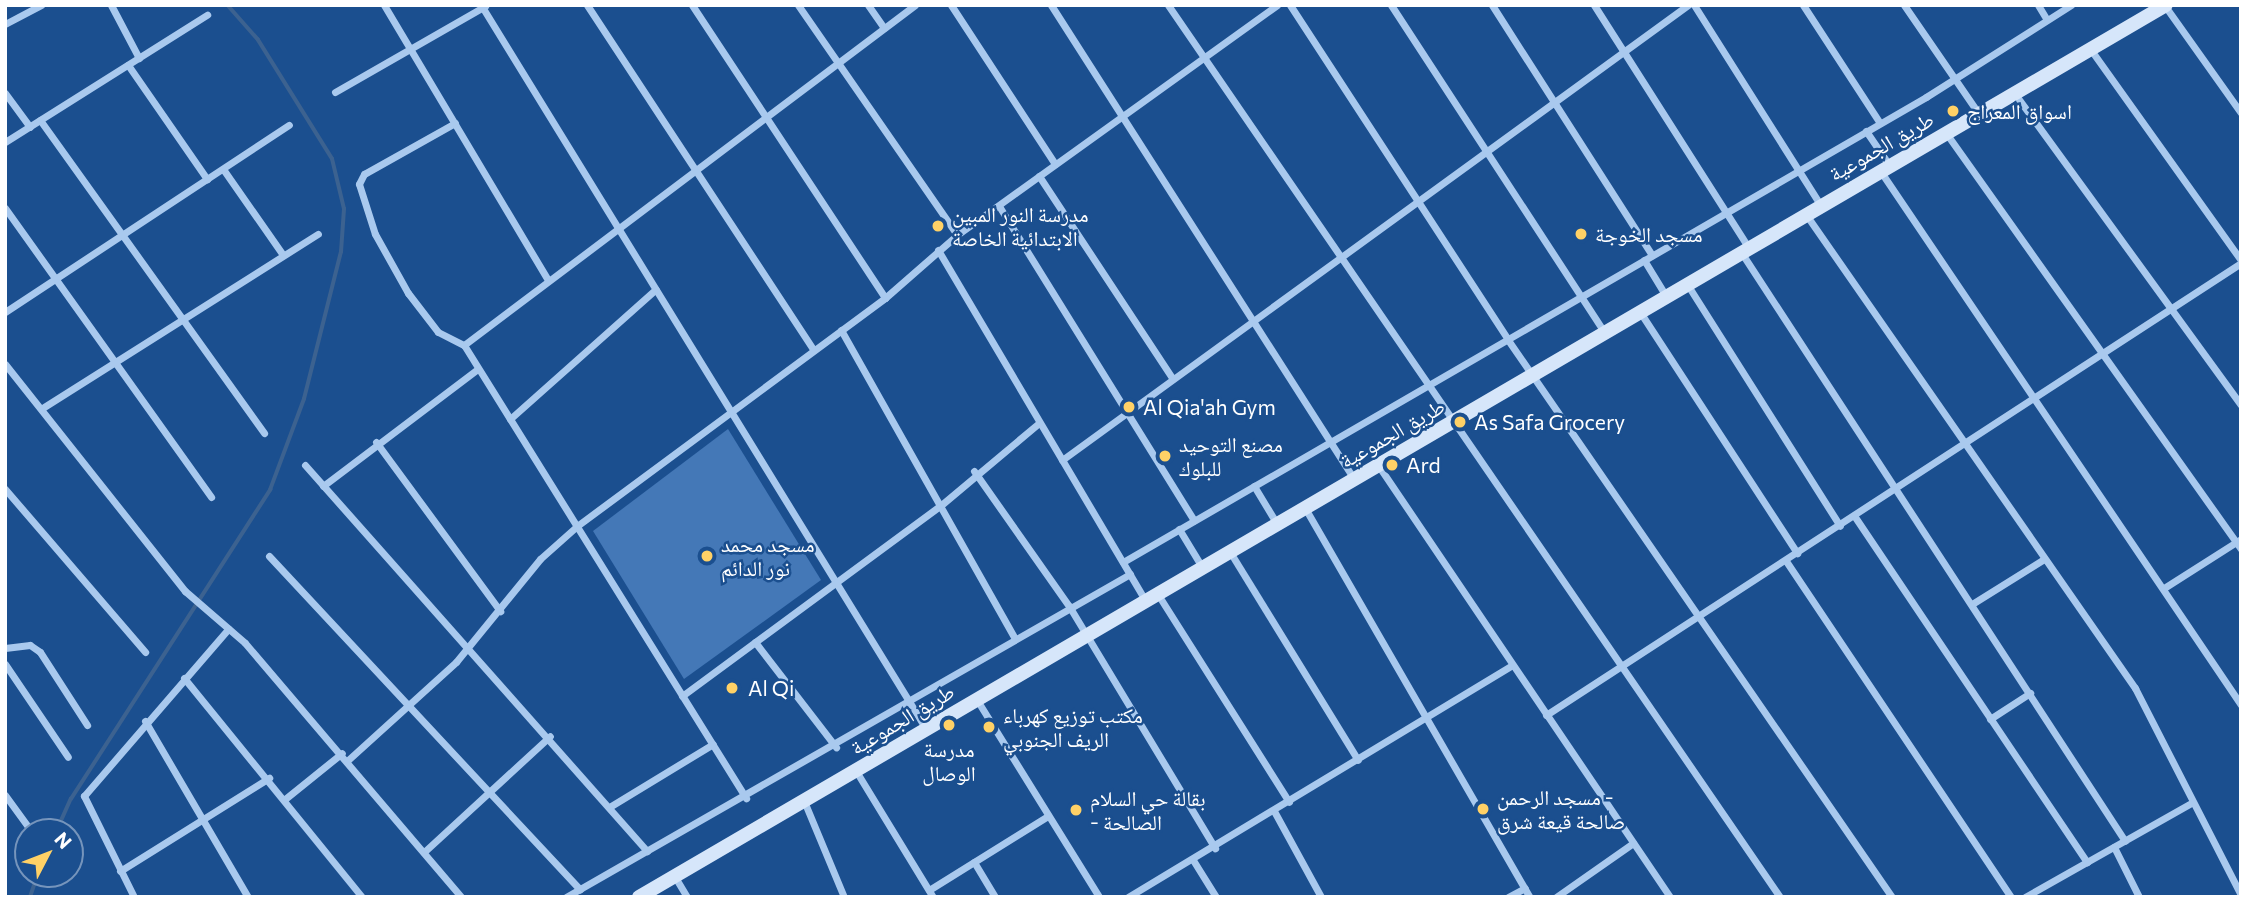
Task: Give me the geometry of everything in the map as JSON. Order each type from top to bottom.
[{"type":"main road","name":"طريق الجموعية","points":[[639,897],[1744,249],[2166,6]]},
{"type":"street","points":[[5,24],[29,8],[41,5]]},
{"type":"street","points":[[111,5],[139,58]]},
{"type":"street","points":[[384,5],[547,278]]},
{"type":"street","points":[[587,5],[697,168],[813,349]]},
{"type":"street","points":[[692,5],[885,298]]},
{"type":"street","points":[[798,5],[835,63],[957,235]]},
{"type":"street","points":[[868,5],[884,28]]},
{"type":"street","points":[[464,345],[547,278],[697,168],[763,115],[915,5]]},
{"type":"street","points":[[951,5],[1055,164]]},
{"type":"street","points":[[1051,5],[1123,116],[1250,323],[1354,479]]},
{"type":"street","points":[[1168,5],[1345,257],[1429,387],[1623,665],[1780,897]]},
{"type":"street","points":[[348,760],[407,709],[469,647],[540,559],[577,526],[885,298],[957,235],[1277,5]]},
{"type":"street","points":[[1290,5],[1508,340],[1892,897]]},
{"type":"street","points":[[1391,5],[1605,332]]},
{"type":"street","points":[[1492,5],[1556,101],[1652,255]]},
{"type":"street","points":[[1594,5],[1727,212],[1744,249],[1896,491],[2125,841]]},
{"type":"street","points":[[1062,460],[1420,204],[1688,5]]},
{"type":"street","points":[[1694,5],[1821,206]]},
{"type":"street","points":[[1803,5],[1880,123]]},
{"type":"street","points":[[1904,5],[1979,114]]},
{"type":"street","points":[[2038,5],[2047,20]]},
{"type":"street","points":[[1123,562],[1329,441],[1429,387],[1955,79],[2071,5]]},
{"type":"street","points":[[335,92],[483,6],[615,229],[732,410],[926,730]]},
{"type":"street","points":[[2166,6],[2241,113]]},
{"type":"street","points":[[5,142],[207,15]]},
{"type":"street","points":[[1546,715],[1896,491],[2241,262],[2091,50]]},
{"type":"street","points":[[128,65],[207,179]]},
{"type":"street","points":[[5,93],[30,127]]},
{"type":"street","points":[[2015,94],[2173,307],[2241,405]]},
{"type":"street","points":[[40,120],[122,236],[185,318],[264,433]]},
{"type":"street","points":[[455,123],[364,174],[359,184],[375,234],[408,293],[438,332],[464,345],[475,371],[510,419],[746,798]]},
{"type":"street","points":[[5,312],[289,125]]},
{"type":"street","points":[[1866,131],[1885,169],[2033,400],[2164,588],[2241,705]]},
{"type":"street","points":[[1946,133],[2239,544],[2164,588]]},
{"type":"street","points":[[223,169],[283,255]]},
{"type":"street","points":[[1039,176],[1173,379]]},
{"type":"street","points":[[999,206],[1194,520]]},
{"type":"street","points":[[5,208],[211,497]]},
{"type":"street","points":[[1806,214],[2143,701],[2191,803],[2241,895]]},
{"type":"street","points":[[44,407],[318,234]]},
{"type":"street","points":[[938,250],[1130,574],[1151,596],[1289,802]]},
{"type":"street","points":[[1644,260],[1666,296]]},
{"type":"street","points":[[1687,284],[1840,526]]},
{"type":"street","points":[[510,419],[656,289]]},
{"type":"street","points":[[1640,312],[1797,553]]},
{"type":"street","points":[[841,330],[1015,639]]},
{"type":"street","points":[[5,363],[44,407],[185,590],[213,619],[228,629],[342,753],[461,897]]},
{"type":"street","points":[[323,486],[376,442],[475,371]]},
{"type":"street","points":[[682,696],[940,506],[974,471],[1039,423]]},
{"type":"street","points":[[376,442],[500,611]]},
{"type":"street","points":[[1378,464],[1511,666],[1670,897]]},
{"type":"street","points":[[305,465],[550,736],[647,851]]},
{"type":"street","points":[[974,471],[1069,606],[1084,635],[1215,848]]},
{"type":"street","points":[[1254,486],[1276,524]]},
{"type":"street","points":[[5,489],[145,652]]},
{"type":"street","points":[[1305,508],[1530,897]]},
{"type":"street","points":[[1855,517],[2087,862]]},
{"type":"street","points":[[1179,529],[1203,568]]},
{"type":"street","points":[[1230,552],[1358,760]]},
{"type":"street","points":[[269,556],[407,709],[580,889]]},
{"type":"street","points":[[1972,604],[2044,558]]},
{"type":"street","points":[[1786,561],[2011,897]]},
{"type":"street","points":[[566,897],[836,747],[1069,606],[1130,574]]},
{"type":"street","points":[[134,897],[83,799],[145,721],[228,629]]},
{"type":"street","points":[[755,642],[836,747]]},
{"type":"street","points":[[5,648],[30,645],[40,652],[87,725]]},
{"type":"street","points":[[5,664],[68,757]]},
{"type":"street","points":[[1128,897],[1215,848],[1511,666]]},
{"type":"street","points":[[184,678],[269,778],[362,897]]},
{"type":"street","points":[[1990,719],[2030,694]]},
{"type":"street","points":[[977,699],[1099,897]]},
{"type":"street","points":[[145,721],[206,819],[248,897]]},
{"type":"street","points":[[424,852],[491,794],[550,736]]},
{"type":"street","points":[[611,806],[713,744]]},
{"type":"street","points":[[285,799],[342,753]]},
{"type":"street","points":[[856,771],[931,893],[974,862],[1048,816]]},
{"type":"street","points":[[120,871],[269,778]]},
{"type":"street","points":[[5,795],[22,818]]},
{"type":"street","points":[[804,801],[844,897]]},
{"type":"street","points":[[2025,897],[2191,803]]},
{"type":"street","points":[[1274,811],[1321,897]]},
{"type":"street","points":[[1556,897],[1633,843]]},
{"type":"street","points":[[2114,848],[2139,897]]},
{"type":"street","points":[[1193,860],[1216,897]]},
{"type":"street","points":[[974,862],[995,897]]},
{"type":"street","points":[[675,877],[687,897]]},
{"type":"street","points":[[1508,897],[1525,888]]},
{"type":"building","name":"مسجد محمد نور الدائم","points":[[728,429],[821,580],[684,679],[593,531]]},
{"type":"waterway","points":[[62,818],[71,799],[270,490],[304,399],[341,252],[344,209],[332,159],[258,40],[227,5]]},
{"type":"waterway","points":[[30,897],[33,888]]},
{"type":"place","name":"اسواق المعراج","points":[[1953,111]]},
{"type":"place","name":"مدرسة النور المبين الابتدائية الخاصة","points":[[938,226]]},
{"type":"place","name":"مسجد الخوجة","points":[[1581,234]]},
{"type":"place","name":"Al Qia'ah Gym","points":[[1129,407]]},
{"type":"place","name":"As Safa Grocery","points":[[1460,422]]},
{"type":"place","name":"مصنع التوحيد للبلوك","points":[[1165,456]]},
{"type":"place","name":"Ard","points":[[1392,465]]},
{"type":"place","name":"مسجد محمد نور الدائم","points":[[707,556]]},
{"type":"place","name":"Al Qi","points":[[732,688]]},
{"type":"place","name":"مدرسة الوصال","points":[[949,725]]},
{"type":"place","name":"مكتب توزيع كهرباء الريف الجنوبي","points":[[989,727]]},
{"type":"place","name":"مسجد الرحمن - صالحة قيعة شرق","points":[[1483,809]]},
{"type":"place","name":"بقالة حي السلام - الصالحة","points":[[1076,810]]}]
